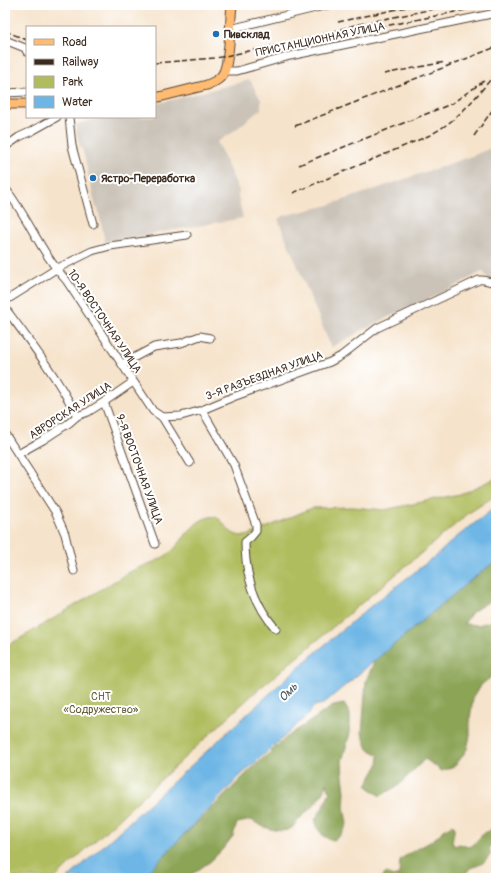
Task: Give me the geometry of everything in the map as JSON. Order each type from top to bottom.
[{"type":"main road","points":[[156,98],[207,85],[215,82],[221,76],[225,71],[232,5]]},
{"type":"main road","points":[[5,104],[26,104]]},
{"type":"street","points":[[230,29],[328,5]]},
{"type":"street","name":"ПРИСТАНЦИОННАЯ УЛИЦА","points":[[225,71],[238,71],[290,56],[496,13]]},
{"type":"street","points":[[5,40],[25,48],[26,50]]},
{"type":"street","points":[[5,94],[26,92]]},
{"type":"street","points":[[5,147],[19,137],[55,118]]},
{"type":"street","points":[[69,118],[72,146],[93,224]]},
{"type":"street","name":"10-Я ВОСТОЧНАЯ УЛИЦА","points":[[5,188],[31,227],[56,269],[66,280],[153,411],[162,417],[190,463]]},
{"type":"street","points":[[5,301],[56,269],[92,251],[110,246],[187,234]]},
{"type":"street","name":"3-Я РАЗЪЕЗДНАЯ УЛИЦА","points":[[162,417],[181,416],[202,410],[233,397],[330,362],[341,356],[377,328],[479,280],[491,283],[496,282]]},
{"type":"street","points":[[5,308],[39,353],[64,392],[76,416]]},
{"type":"street","points":[[122,364],[154,347],[181,343],[200,336],[210,338]]},
{"type":"street","name":"АВРОРСКАЯ УЛИЦА","points":[[18,454],[44,440],[69,423],[76,416],[88,412],[133,382]]},
{"type":"street","name":"9-Я ВОСТОЧНАЯ УЛИЦА","points":[[104,402],[155,544]]},
{"type":"street","points":[[202,410],[234,465],[256,525],[256,531],[245,542],[246,568],[257,600],[276,629]]},
{"type":"street","points":[[5,434],[56,513],[65,534],[74,571]]},
{"type":"shaded area","points":[[250,80],[261,100],[261,109],[230,134],[217,142],[239,191],[238,197],[243,218],[105,242],[98,208],[96,208],[82,147],[80,147],[75,125],[100,118],[156,118],[156,104]]},
{"type":"shaded area","points":[[496,146],[496,278],[489,281],[483,271],[440,294],[390,316],[331,347],[278,219],[283,216],[329,205],[472,156]]},
{"type":"green space","name":"СНТ «Содружество»","points":[[496,479],[496,495],[469,513],[253,694],[55,878],[5,878],[5,647],[128,573],[167,555],[176,547],[193,526],[204,519],[215,517],[233,533],[239,536],[247,536],[312,508],[353,507],[384,510],[460,494]]},
{"type":"green space","points":[[496,558],[496,597],[472,612],[464,624],[478,625],[496,620],[496,673],[481,685],[473,698],[470,719],[470,736],[467,749],[456,765],[442,771],[425,759],[399,785],[380,796],[367,786],[378,765],[379,755],[368,749],[362,733],[366,681],[380,648]]},
{"type":"green space","points":[[344,704],[350,714],[350,733],[342,761],[345,792],[344,807],[347,824],[342,834],[334,840],[326,838],[319,831],[315,820],[330,792],[327,783],[322,794],[312,807],[290,829],[281,831],[271,829],[252,820],[237,823],[233,836],[222,850],[211,861],[186,878],[131,878],[163,855],[249,771],[288,736],[333,706]]},
{"type":"green space","points":[[496,822],[496,840],[489,849],[491,853],[482,863],[470,868],[459,878],[380,878],[387,873],[393,877],[399,875],[400,860],[403,857],[430,842],[452,825],[455,827],[452,841],[454,846],[460,844],[468,847],[472,846],[484,833],[492,829]]},
{"type":"water","name":"Омь","points":[[493,509],[496,509],[496,561],[472,579],[323,704],[314,706],[307,716],[242,774],[151,869],[138,878],[68,878],[302,664],[372,605]]},
{"type":"railway","points":[[338,22],[416,5]]},
{"type":"railway","points":[[156,63],[216,58],[311,38],[355,25],[453,5]]},
{"type":"railway","points":[[380,27],[490,5]]},
{"type":"railway","points":[[5,31],[26,40]]},
{"type":"railway","points":[[295,126],[496,47]]},
{"type":"railway","points":[[384,74],[445,62]]},
{"type":"railway","points":[[293,193],[439,130],[457,116],[496,73]]},
{"type":"railway","points":[[299,165],[451,104],[484,81]]},
{"type":"railway","points":[[474,136],[496,105]]},
{"type":"place","name":"Пивсклад","points":[[216,34]]},
{"type":"place","name":"Ястро-Переработка","points":[[93,178]]}]
